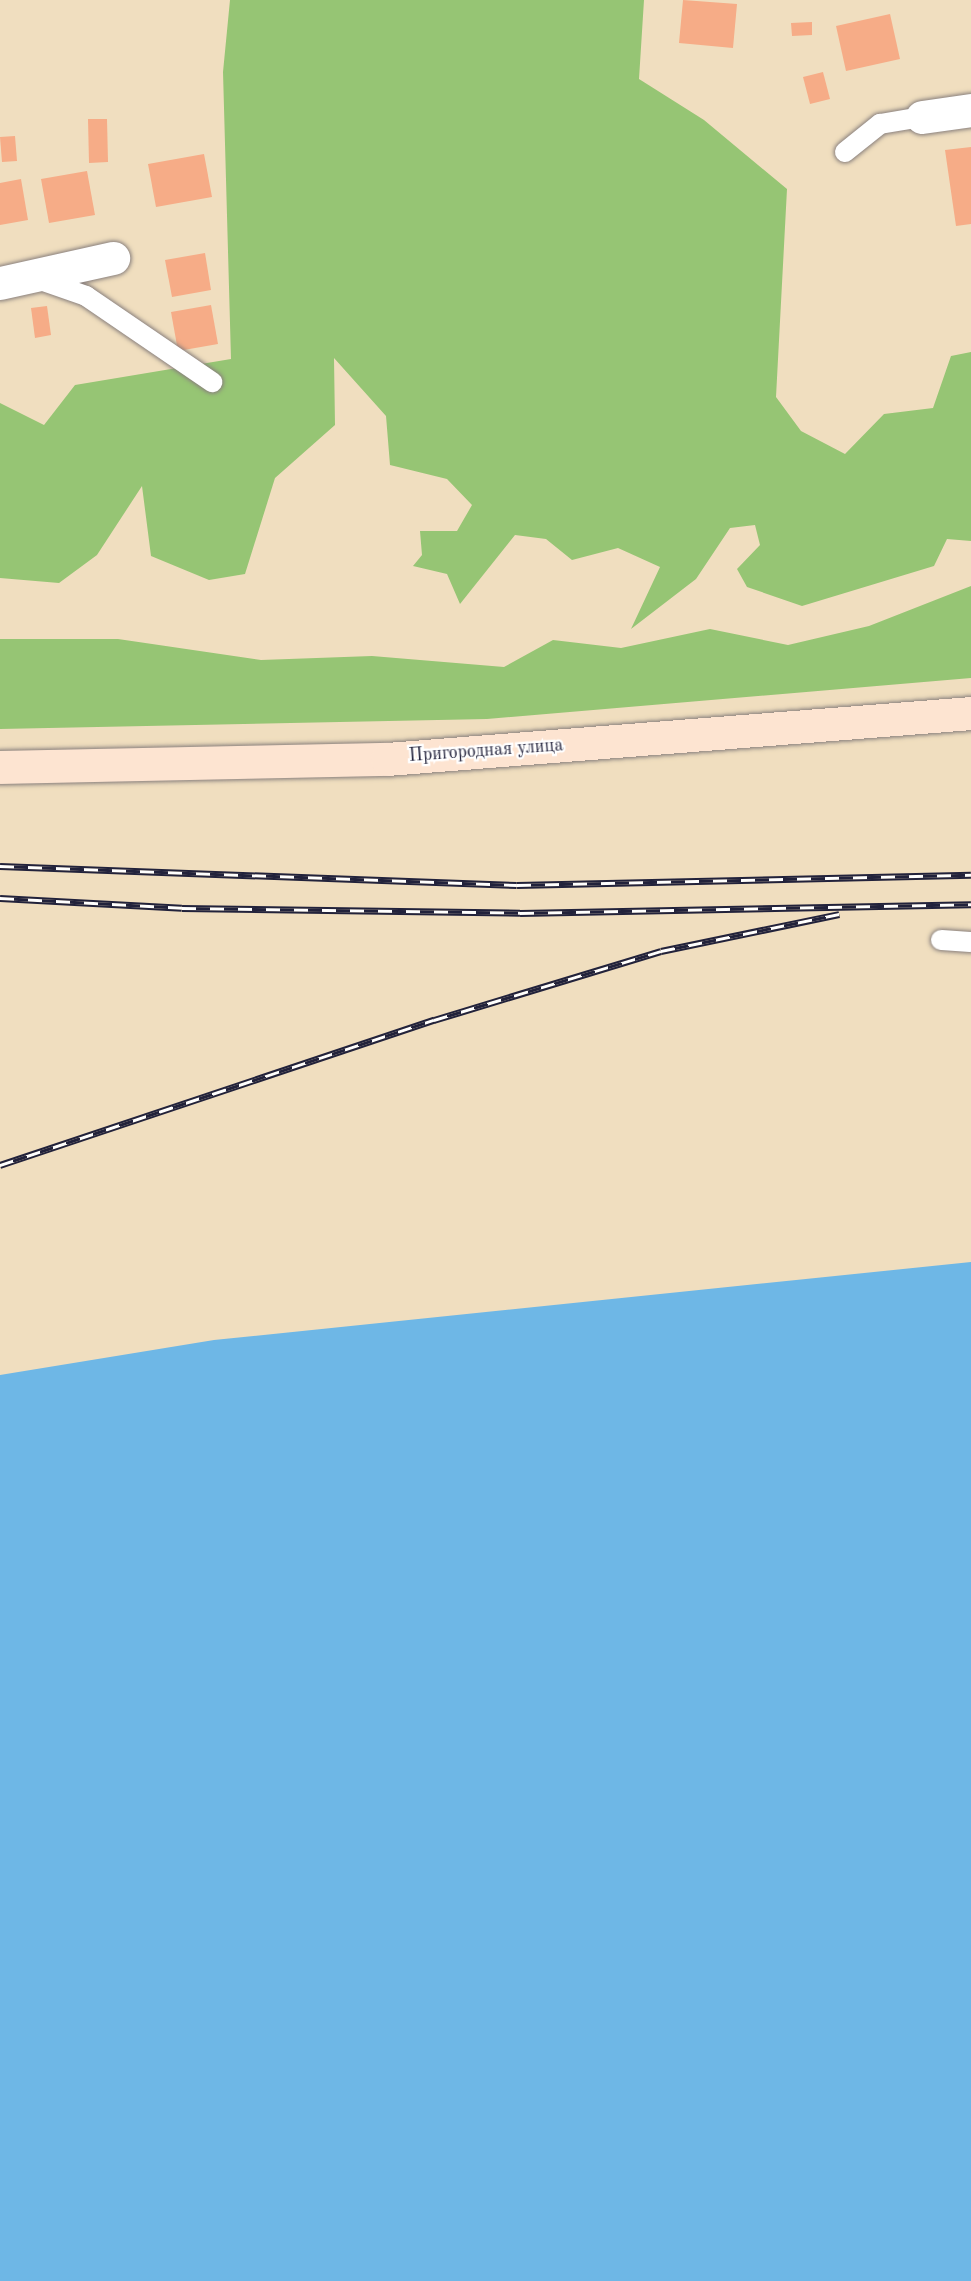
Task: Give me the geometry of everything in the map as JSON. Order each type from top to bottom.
[{"type":"main road","name":"Пригородная улица","points":[[0,767],[387,759],[971,713]]},
{"type":"street","points":[[922,117],[971,110]]},
{"type":"street","points":[[15,279],[112,258]]},
{"type":"lane","points":[[844,152],[880,124],[922,117]]},
{"type":"lane","points":[[15,279],[86,296],[212,382]]},
{"type":"lane","points":[[941,940],[971,942]]},
{"type":"green space","points":[[230,0],[644,0],[639,79],[704,120],[787,189],[776,397],[801,431],[845,454],[884,414],[933,408],[951,356],[971,352],[971,541],[947,539],[934,566],[802,606],[747,587],[737,569],[760,545],[755,525],[730,528],[696,579],[631,629],[660,567],[618,548],[572,560],[546,539],[515,535],[460,604],[447,574],[413,566],[422,555],[420,531],[457,531],[472,505],[447,479],[390,465],[386,416],[334,358],[335,425],[275,478],[245,574],[209,580],[151,556],[142,486],[97,555],[59,583],[0,578],[0,403],[44,425],[75,385],[231,359],[223,72]]},
{"type":"green space","points":[[971,586],[971,678],[487,719],[0,729],[0,639],[118,639],[261,660],[372,656],[504,667],[553,640],[621,648],[710,629],[788,645],[869,626]]},
{"type":"water","points":[[971,1262],[971,2281],[0,2281],[0,1375],[214,1340]]},
{"type":"building","points":[[683,0],[737,4],[733,48],[679,43]]},
{"type":"building","points":[[890,14],[900,59],[846,71],[836,26]]},
{"type":"building","points":[[812,22],[812,35],[792,36],[791,23]]},
{"type":"building","points":[[823,72],[830,99],[810,104],[803,77]]},
{"type":"building","points":[[88,119],[107,119],[108,162],[89,163]]},
{"type":"building","points":[[15,136],[17,161],[2,162],[0,137]]},
{"type":"building","points":[[971,147],[971,224],[956,226],[945,150]]},
{"type":"building","points":[[204,154],[212,197],[156,207],[148,164]]},
{"type":"building","points":[[87,171],[95,215],[49,223],[41,179]]},
{"type":"building","points":[[21,179],[28,220],[0,225],[0,183]]},
{"type":"building","points":[[205,253],[211,290],[172,297],[165,260]]},
{"type":"building","points":[[211,305],[218,344],[178,351],[171,312]]},
{"type":"building","points":[[47,306],[51,335],[35,338],[31,308]]},
{"type":"railway","points":[[0,866],[517,885],[971,875]]},
{"type":"railway","points":[[0,898],[182,908],[520,913],[971,904]]},
{"type":"railway","points":[[0,1165],[434,1020],[661,951],[839,914]]}]
